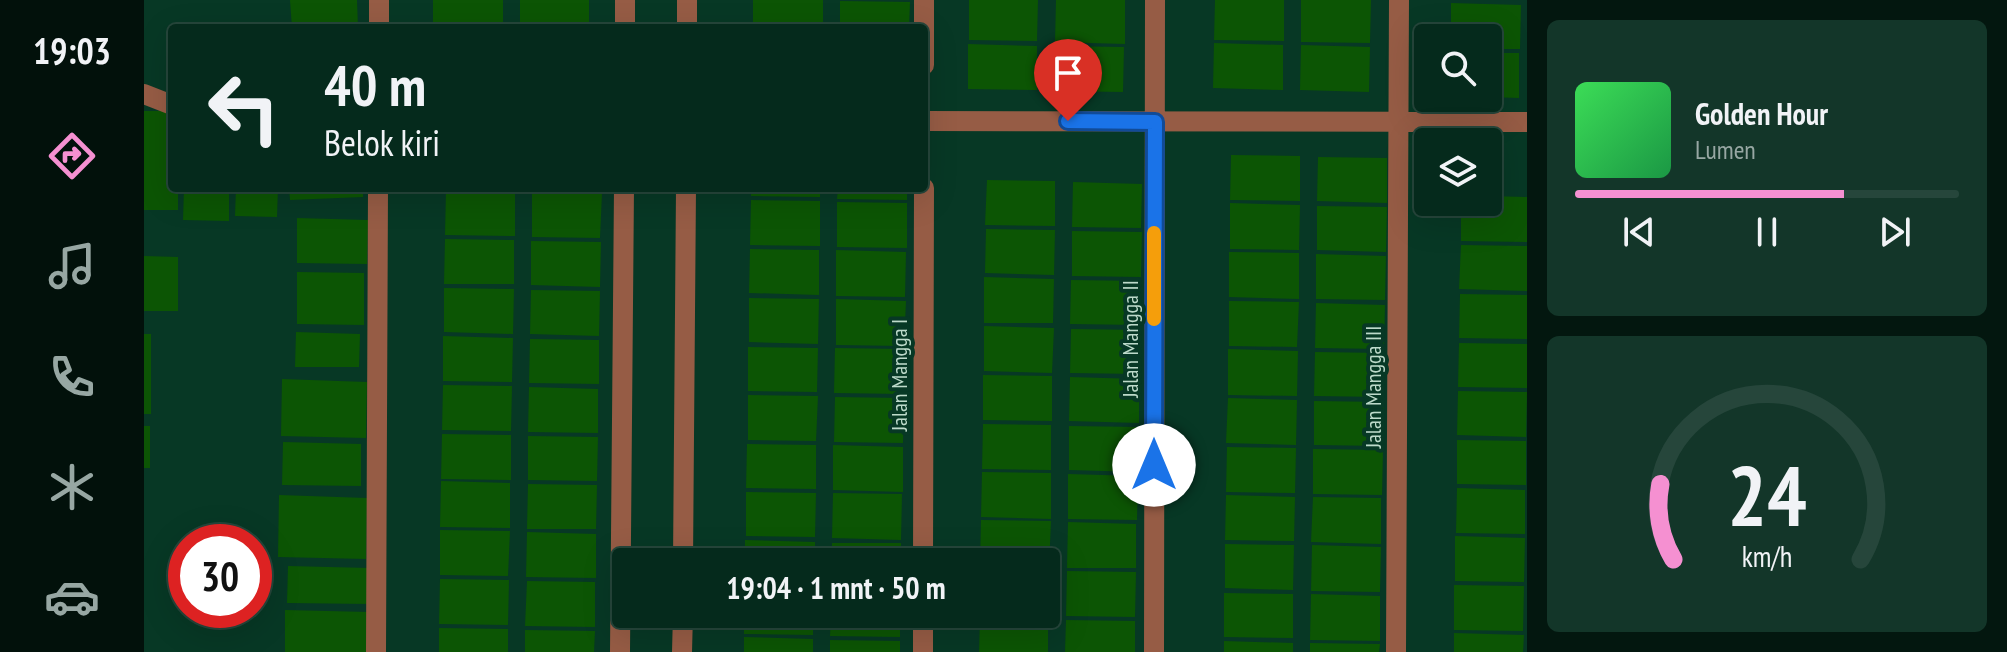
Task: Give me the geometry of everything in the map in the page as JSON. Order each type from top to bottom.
[{"type":"street","points":[[379,0],[379,24]]},
{"type":"street","points":[[625,0],[625,24]]},
{"type":"street","points":[[687,0],[687,24]]},
{"type":"street","points":[[924,0],[924,24]]},
{"type":"street","name":"Jalan Mangga II","points":[[1154,652],[1155,0]]},
{"type":"street","name":"Jalan Mangga III","points":[[1396,652],[1399,0]]},
{"type":"street","points":[[144,94],[168,103]]},
{"type":"street","points":[[928,121],[1527,122]]},
{"type":"street","points":[[376,652],[378,192]]},
{"type":"street","points":[[620,652],[624,192]]},
{"type":"street","points":[[683,548],[686,192]]},
{"type":"street","name":"Jalan Mangga I","points":[[923,548],[924,192]]},
{"type":"street","points":[[682,652],[683,628]]},
{"type":"street","points":[[923,628],[923,652]]},
{"type":"building","points":[[290,0],[357,0],[358,24],[292,24]]},
{"type":"building","points":[[433,0],[503,0],[503,24],[433,24]]},
{"type":"building","points":[[520,0],[589,0],[589,24],[520,24]]},
{"type":"building","points":[[753,0],[823,0],[823,24],[753,24]]},
{"type":"building","points":[[969,0],[1038,0],[1037,41],[969,40]]},
{"type":"building","points":[[1056,0],[1125,0],[1125,44],[1055,42]]},
{"type":"building","points":[[1215,0],[1284,0],[1284,41],[1214,40]]},
{"type":"building","points":[[1301,0],[1371,0],[1370,43],[1301,42]]},
{"type":"building","points":[[840,1],[910,2],[909,24],[840,24]]},
{"type":"building","points":[[1451,3],[1521,5],[1520,49],[1502,49],[1502,24],[1451,24]]},
{"type":"building","points":[[1214,43],[1283,45],[1283,90],[1213,88]]},
{"type":"building","points":[[968,44],[1037,46],[1037,90],[968,89]]},
{"type":"building","points":[[1301,45],[1370,47],[1369,92],[1300,90]]},
{"type":"building","points":[[1055,46],[1124,47],[1123,92],[1054,91]]},
{"type":"building","points":[[1502,53],[1519,53],[1519,98],[1502,97]]},
{"type":"building","points":[[144,111],[168,111],[168,192],[178,192],[178,210],[144,210]]},
{"type":"building","points":[[1231,155],[1300,156],[1300,201],[1230,200]]},
{"type":"building","points":[[1318,157],[1387,158],[1387,203],[1317,201]]},
{"type":"building","points":[[987,180],[1055,181],[1055,226],[985,225]]},
{"type":"building","points":[[1073,182],[1142,184],[1141,228],[1072,227]]},
{"type":"building","points":[[184,192],[229,192],[229,221],[183,220]]},
{"type":"building","points":[[236,192],[278,192],[277,217],[235,216]]},
{"type":"building","points":[[289,192],[363,192],[363,197],[290,200]]},
{"type":"building","points":[[446,192],[515,192],[515,236],[445,235]]},
{"type":"building","points":[[532,192],[602,193],[600,238],[532,237]]},
{"type":"building","points":[[751,192],[820,192],[820,197],[751,196]]},
{"type":"building","points":[[838,192],[907,192],[907,200],[837,199]]},
{"type":"building","points":[[1502,196],[1527,197],[1527,242],[1461,241],[1461,216],[1502,216]]},
{"type":"building","points":[[751,200],[820,201],[820,246],[750,245]]},
{"type":"building","points":[[837,202],[907,203],[907,248],[837,247]]},
{"type":"building","points":[[1230,203],[1300,205],[1299,250],[1230,249]]},
{"type":"building","points":[[1317,206],[1387,207],[1386,252],[1317,250]]},
{"type":"building","points":[[297,218],[368,220],[367,264],[297,263]]},
{"type":"building","points":[[986,229],[1055,230],[1054,275],[985,273]]},
{"type":"building","points":[[1072,231],[1142,232],[1141,277],[1072,276]]},
{"type":"building","points":[[445,239],[514,240],[514,284],[444,284]]},
{"type":"building","points":[[531,241],[601,242],[600,287],[531,285]]},
{"type":"building","points":[[1461,245],[1527,246],[1527,291],[1459,289]]},
{"type":"building","points":[[750,249],[819,250],[819,295],[749,293]]},
{"type":"building","points":[[836,250],[906,252],[905,297],[836,296]]},
{"type":"building","points":[[1229,252],[1299,253],[1299,299],[1229,297]]},
{"type":"building","points":[[1316,254],[1386,256],[1385,300],[1316,299]]},
{"type":"building","points":[[144,256],[178,257],[178,311],[144,311]]},
{"type":"building","points":[[297,272],[364,273],[364,325],[297,324]]},
{"type":"building","points":[[984,277],[1054,279],[1053,323],[984,323]]},
{"type":"building","points":[[1071,280],[1140,281],[1140,325],[1070,324]]},
{"type":"building","points":[[444,288],[514,289],[513,334],[444,332]]},
{"type":"building","points":[[531,290],[600,291],[599,336],[530,334]]},
{"type":"building","points":[[1460,294],[1527,295],[1527,339],[1459,338]]},
{"type":"building","points":[[749,298],[819,299],[818,344],[749,342]]},
{"type":"building","points":[[836,299],[906,301],[904,346],[836,345]]},
{"type":"building","points":[[1229,301],[1299,302],[1297,347],[1229,346]]},
{"type":"building","points":[[1316,303],[1385,305],[1384,349],[1315,348]]},
{"type":"building","points":[[984,326],[1054,328],[1052,373],[984,371]]},
{"type":"building","points":[[1071,329],[1140,330],[1139,374],[1070,373]]},
{"type":"building","points":[[296,332],[360,334],[359,367],[295,367]]},
{"type":"building","points":[[144,334],[151,334],[151,414],[144,414]]},
{"type":"building","points":[[443,336],[513,338],[512,382],[443,381]]},
{"type":"building","points":[[530,339],[599,340],[599,384],[529,383]]},
{"type":"building","points":[[1459,343],[1527,344],[1527,388],[1458,387]]},
{"type":"building","points":[[748,347],[818,348],[817,392],[748,391]]},
{"type":"building","points":[[835,348],[904,349],[904,394],[834,393]]},
{"type":"building","points":[[1228,349],[1298,351],[1297,396],[1228,395]]},
{"type":"building","points":[[1315,352],[1384,353],[1384,397],[1314,396]]},
{"type":"building","points":[[983,375],[1052,376],[1052,421],[983,420]]},
{"type":"building","points":[[1070,377],[1139,379],[1139,423],[1069,421]]},
{"type":"building","points":[[282,379],[367,382],[366,438],[281,436]]},
{"type":"building","points":[[443,385],[512,386],[511,431],[442,430]]},
{"type":"building","points":[[529,387],[598,389],[598,433],[528,432]]},
{"type":"building","points":[[1458,391],[1527,392],[1526,437],[1457,435]]},
{"type":"building","points":[[748,395],[818,396],[816,441],[748,440]]},
{"type":"building","points":[[835,397],[904,398],[903,443],[834,442]]},
{"type":"building","points":[[1228,398],[1297,400],[1296,445],[1226,443]]},
{"type":"building","points":[[1314,401],[1384,402],[1383,446],[1314,445]]},
{"type":"building","points":[[983,424],[1051,425],[1051,470],[982,469]]},
{"type":"building","points":[[144,426],[150,426],[150,468],[144,468]]},
{"type":"building","points":[[1069,426],[1139,427],[1138,472],[1069,470]]},
{"type":"building","points":[[442,434],[511,435],[511,480],[441,479]]},
{"type":"building","points":[[528,436],[598,437],[597,481],[528,480]]},
{"type":"building","points":[[1457,440],[1526,441],[1526,485],[1457,484]]},
{"type":"building","points":[[283,442],[361,444],[361,486],[282,485]]},
{"type":"building","points":[[747,444],[816,445],[816,489],[746,488]]},
{"type":"building","points":[[833,445],[903,447],[903,492],[833,490]]},
{"type":"building","points":[[1227,447],[1296,448],[1295,493],[1226,492]]},
{"type":"building","points":[[1313,449],[1383,450],[1382,495],[1313,494]]},
{"type":"building","points":[[982,472],[1051,473],[1051,519],[981,517]]},
{"type":"building","points":[[1068,474],[1138,476],[1137,520],[1068,519]]},
{"type":"building","points":[[441,481],[510,483],[510,528],[440,527]]},
{"type":"building","points":[[528,484],[597,485],[596,529],[527,529]]},
{"type":"building","points":[[1457,488],[1525,490],[1525,534],[1456,533]]},
{"type":"building","points":[[746,492],[816,493],[815,537],[746,536]]},
{"type":"building","points":[[833,493],[902,494],[901,540],[832,538]]},
{"type":"building","points":[[279,495],[367,498],[366,559],[278,557]]},
{"type":"building","points":[[1226,495],[1295,497],[1294,541],[1225,540]]},
{"type":"building","points":[[1313,497],[1381,498],[1381,544],[1311,542]]},
{"type":"building","points":[[981,520],[1051,521],[1050,548],[980,548]]},
{"type":"building","points":[[1068,522],[1136,524],[1136,568],[1067,568]]},
{"type":"building","points":[[440,530],[510,531],[508,576],[440,575]]},
{"type":"building","points":[[527,532],[596,534],[596,578],[526,577]]},
{"type":"building","points":[[1455,536],[1525,538],[1524,582],[1455,581]]},
{"type":"building","points":[[745,540],[815,542],[815,548],[745,548]]},
{"type":"building","points":[[832,543],[901,543],[901,548],[832,548]]},
{"type":"building","points":[[1225,544],[1294,545],[1293,590],[1225,588]]},
{"type":"building","points":[[1312,545],[1381,547],[1380,592],[1311,591]]},
{"type":"building","points":[[288,566],[370,568],[370,604],[287,603]]},
{"type":"building","points":[[1067,571],[1136,572],[1135,617],[1066,616]]},
{"type":"building","points":[[440,579],[509,580],[508,625],[439,624]]},
{"type":"building","points":[[527,581],[595,582],[595,627],[525,626]]},
{"type":"building","points":[[1454,585],[1524,586],[1523,631],[1454,630]]},
{"type":"building","points":[[1224,593],[1293,594],[1293,638],[1224,637]]},
{"type":"building","points":[[1311,594],[1380,596],[1380,641],[1310,640]]},
{"type":"building","points":[[285,610],[369,612],[368,652],[285,652]]},
{"type":"building","points":[[1066,620],[1135,621],[1135,652],[1065,652]]},
{"type":"building","points":[[439,628],[508,629],[508,652],[439,652]]},
{"type":"building","points":[[744,628],[813,628],[813,635],[744,634]]},
{"type":"building","points":[[830,628],[900,628],[900,637],[830,636]]},
{"type":"building","points":[[980,628],[1048,628],[1048,652],[979,652]]},
{"type":"building","points":[[525,630],[595,631],[594,652],[525,652]]},
{"type":"building","points":[[1454,633],[1524,635],[1523,652],[1454,652]]},
{"type":"building","points":[[744,637],[813,639],[813,652],[744,652]]},
{"type":"building","points":[[830,640],[900,641],[900,652],[830,652]]},
{"type":"building","points":[[1224,641],[1293,643],[1293,652],[1224,652]]},
{"type":"building","points":[[1310,643],[1380,644],[1379,652],[1310,652]]},
{"type":"slow traffic","points":[[1154,233],[1154,319]]},
{"type":"route","points":[[1068,121],[1155,122],[1154,465]]}]
